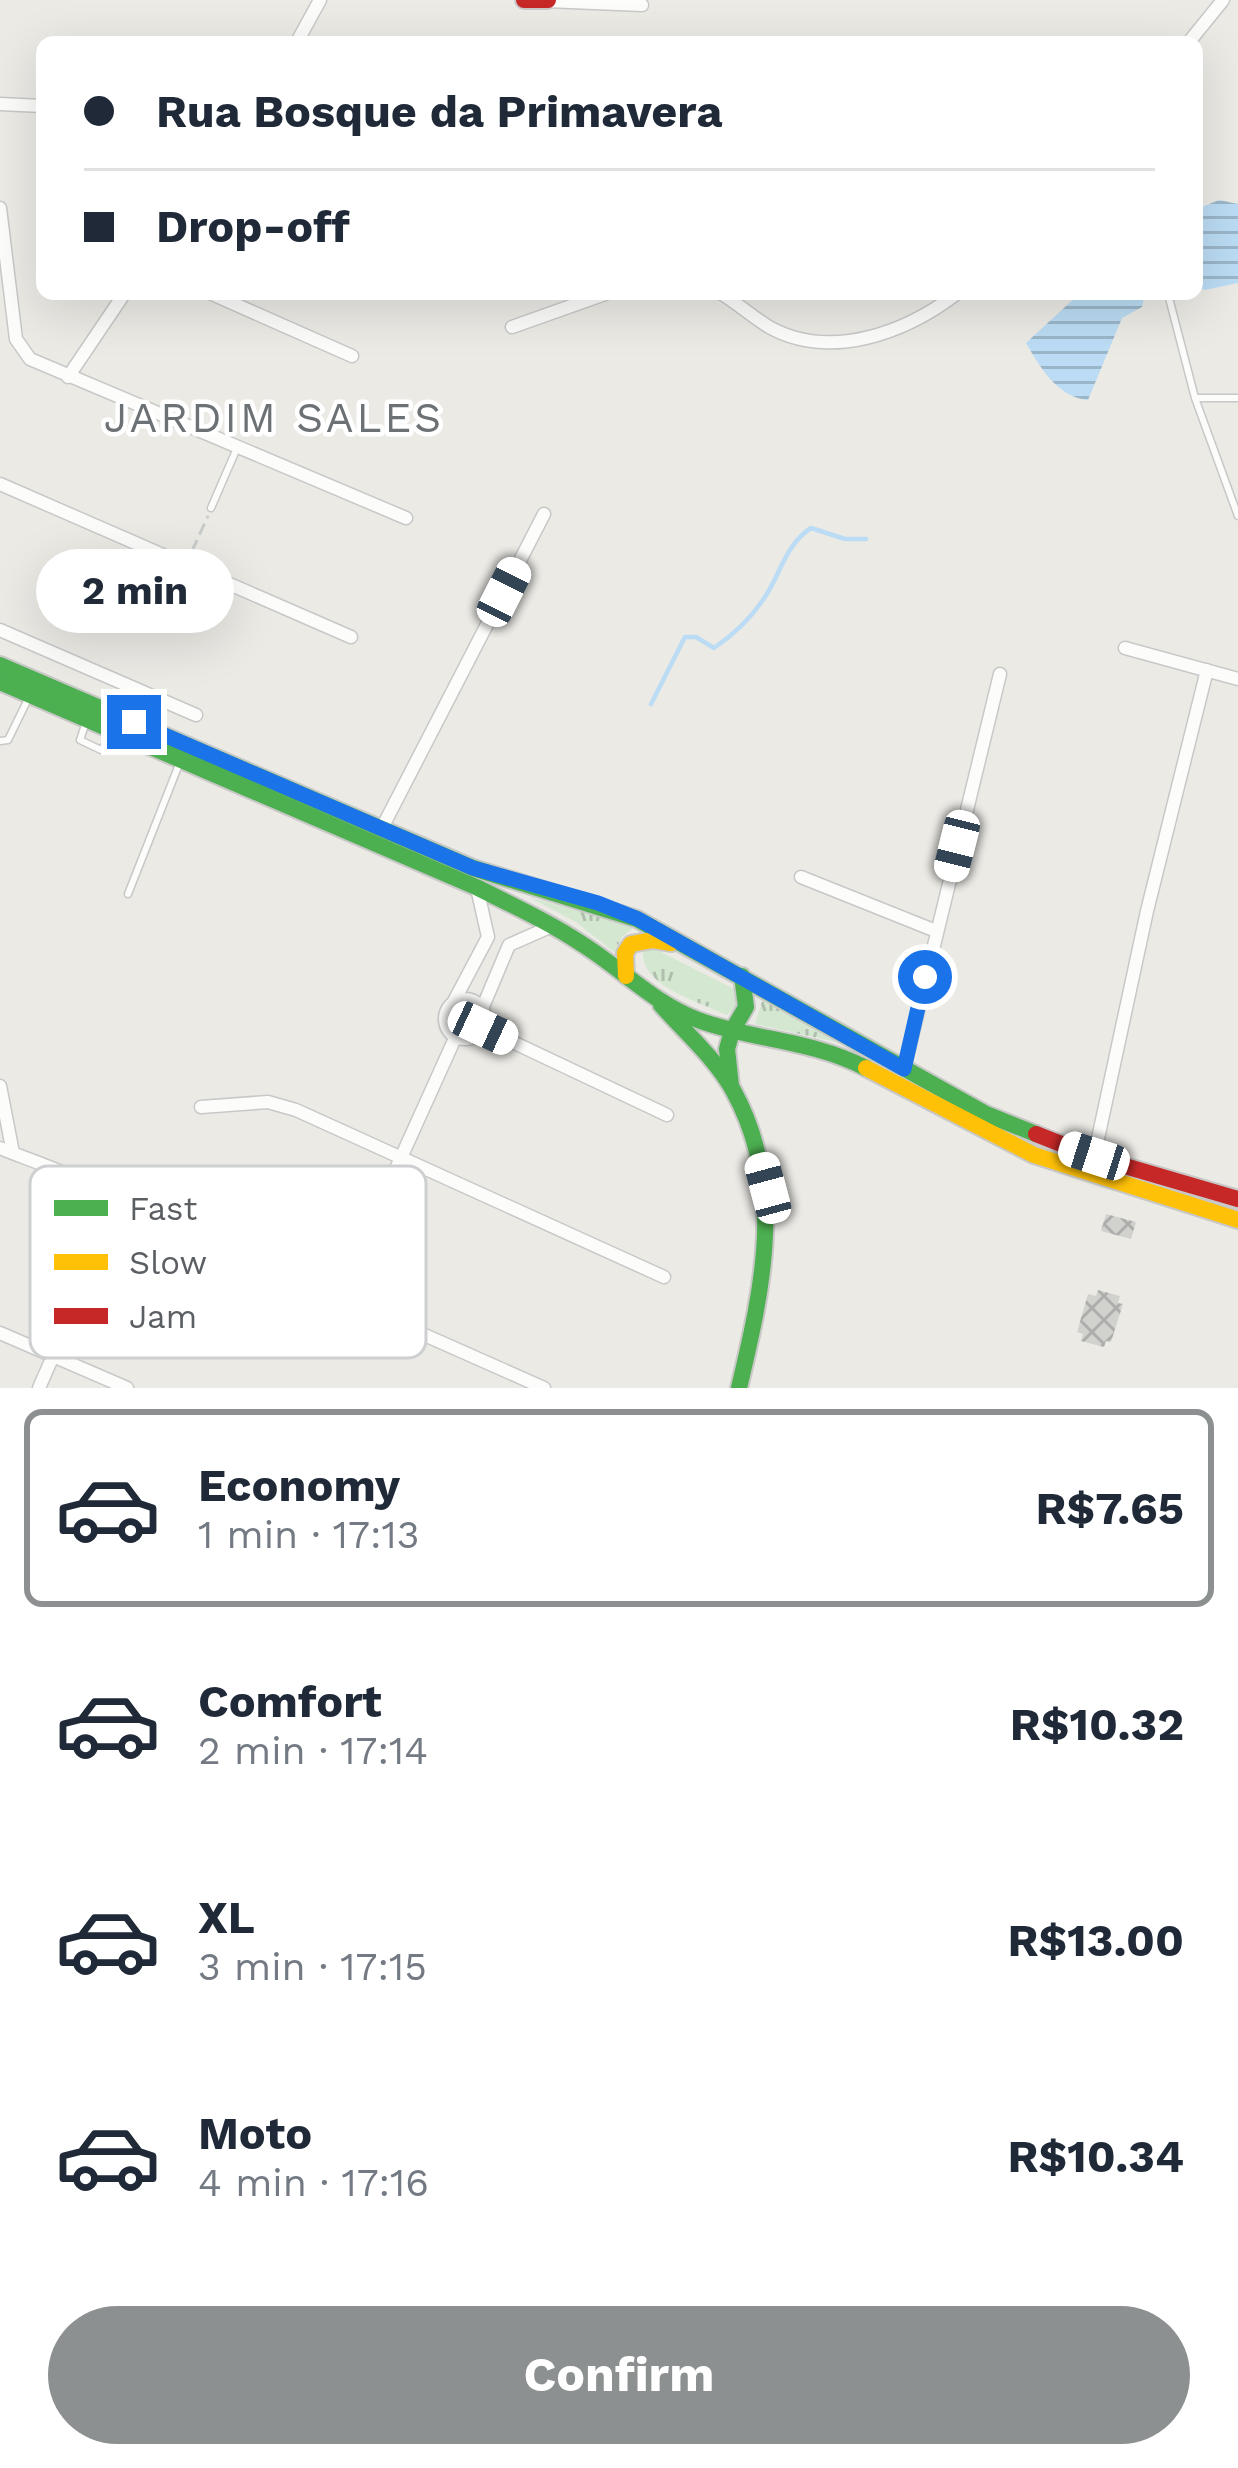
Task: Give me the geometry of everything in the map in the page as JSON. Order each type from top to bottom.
[{"type":"main road","points":[[524,0],[548,0]]},
{"type":"main road","points":[[1,680],[473,868],[638,919],[986,1114],[1094,1156],[1238,1199]]},
{"type":"main road","points":[[1,680],[476,887],[553,926],[660,1003],[731,1087],[756,1141],[768,1188],[770,1234],[740,1388]]},
{"type":"main road","points":[[626,976],[625,953],[632,944],[653,940],[682,944]]},
{"type":"main road","points":[[731,1087],[727,1049],[748,994],[742,976]]},
{"type":"main road","points":[[660,1003],[732,1031],[831,1050],[1034,1155],[1238,1220]]},
{"type":"street","points":[[300,36],[320,0]]},
{"type":"street","points":[[548,0],[642,5]]},
{"type":"street","points":[[1194,36],[1223,0]]},
{"type":"street","points":[[0,104],[36,106]]},
{"type":"street","points":[[0,208],[16,339],[30,359],[406,518]]},
{"type":"street","points":[[68,377],[120,300]]},
{"type":"street","points":[[226,300],[352,356]]},
{"type":"street","points":[[512,327],[588,300]]},
{"type":"street","points":[[734,300],[770,327],[800,340],[830,342],[896,330],[948,300]]},
{"type":"street","points":[[0,484],[351,637]]},
{"type":"street","points":[[382,828],[544,514]]},
{"type":"street","points":[[0,630],[196,715]]},
{"type":"street","points":[[1124,648],[1238,679]]},
{"type":"street","points":[[1094,1156],[1207,670]]},
{"type":"street","points":[[904,1069],[1000,674]]},
{"type":"street","points":[[801,877],[936,932]]},
{"type":"street","points":[[476,887],[488,937],[445,1020],[456,1036],[471,1038],[483,1028]]},
{"type":"street","points":[[483,1028],[482,1009],[508,946],[553,926]]},
{"type":"street","points":[[488,937],[508,946]]},
{"type":"street","points":[[453,1003],[472,1000],[482,1009]]},
{"type":"street","points":[[483,1028],[667,1115]]},
{"type":"street","points":[[397,1166],[456,1036]]},
{"type":"street","points":[[0,1086],[7,1150],[43,1166]]},
{"type":"street","points":[[201,1107],[268,1102],[296,1110],[416,1166]]},
{"type":"street","points":[[426,1171],[664,1277]]},
{"type":"street","points":[[0,1333],[30,1346]]},
{"type":"street","points":[[426,1334],[544,1388]]},
{"type":"street","points":[[39,1388],[53,1358]]},
{"type":"street","points":[[59,1358],[127,1388]]},
{"type":"lane","points":[[1170,300],[1196,398],[1238,516]]},
{"type":"lane","points":[[1196,398],[1238,398]]},
{"type":"lane","points":[[211,508],[237,448]]},
{"type":"lane","points":[[0,741],[8,740],[30,694]]},
{"type":"lane","points":[[128,894],[182,759]]},
{"type":"path","points":[[185,565],[211,508]]},
{"type":"green space","points":[[529,897],[634,927],[614,952],[576,922]]},
{"type":"green space","points":[[651,947],[738,991],[736,1007],[727,1015],[661,983],[645,964],[643,952]]},
{"type":"green space","points":[[763,998],[836,1042],[755,1024]]},
{"type":"water","points":[[1219,200],[1238,204],[1238,283],[1203,289],[1203,207]]},
{"type":"water","points":[[1073,300],[1144,300],[1142,307],[1122,318],[1088,400],[1058,387],[1026,343]]},
{"type":"building","points":[[1106,1214],[1136,1222],[1131,1239],[1101,1231]]},
{"type":"building","points":[[1098,1290],[1120,1296],[1118,1303],[1123,1304],[1111,1342],[1106,1341],[1104,1347],[1081,1341],[1083,1334],[1077,1332],[1088,1294],[1096,1296]]},
{"type":"waterway","points":[[651,704],[685,637],[696,637],[714,648],[734,632],[753,614],[789,551],[811,528],[845,539],[866,539]]},
{"type":"traffic: fast","points":[[0,665],[473,868],[637,919],[986,1114],[1036,1134]]},
{"type":"traffic: fast","points":[[0,682],[476,887],[569,936],[682,1013],[719,1027],[824,1051],[866,1068]]},
{"type":"traffic: fast","points":[[732,1031],[746,1007],[742,976]]},
{"type":"traffic: fast","points":[[661,1005],[726,1078],[760,1163],[765,1200],[762,1275],[739,1388]]},
{"type":"traffic: fast","points":[[731,1086],[727,1049],[732,1031]]},
{"type":"traffic: slow","points":[[626,976],[625,953],[631,944],[671,943]]},
{"type":"traffic: slow","points":[[866,1068],[1034,1155],[1238,1220]]},
{"type":"traffic: jam","points":[[524,0],[548,0]]},
{"type":"traffic: jam","points":[[1036,1134],[1094,1157],[1238,1199]]},
{"type":"district","name":"JARDIM SALES","points":[[274,417]]},
{"type":"route","points":[[134,722],[473,868],[638,919],[904,1069],[925,977]]}]
